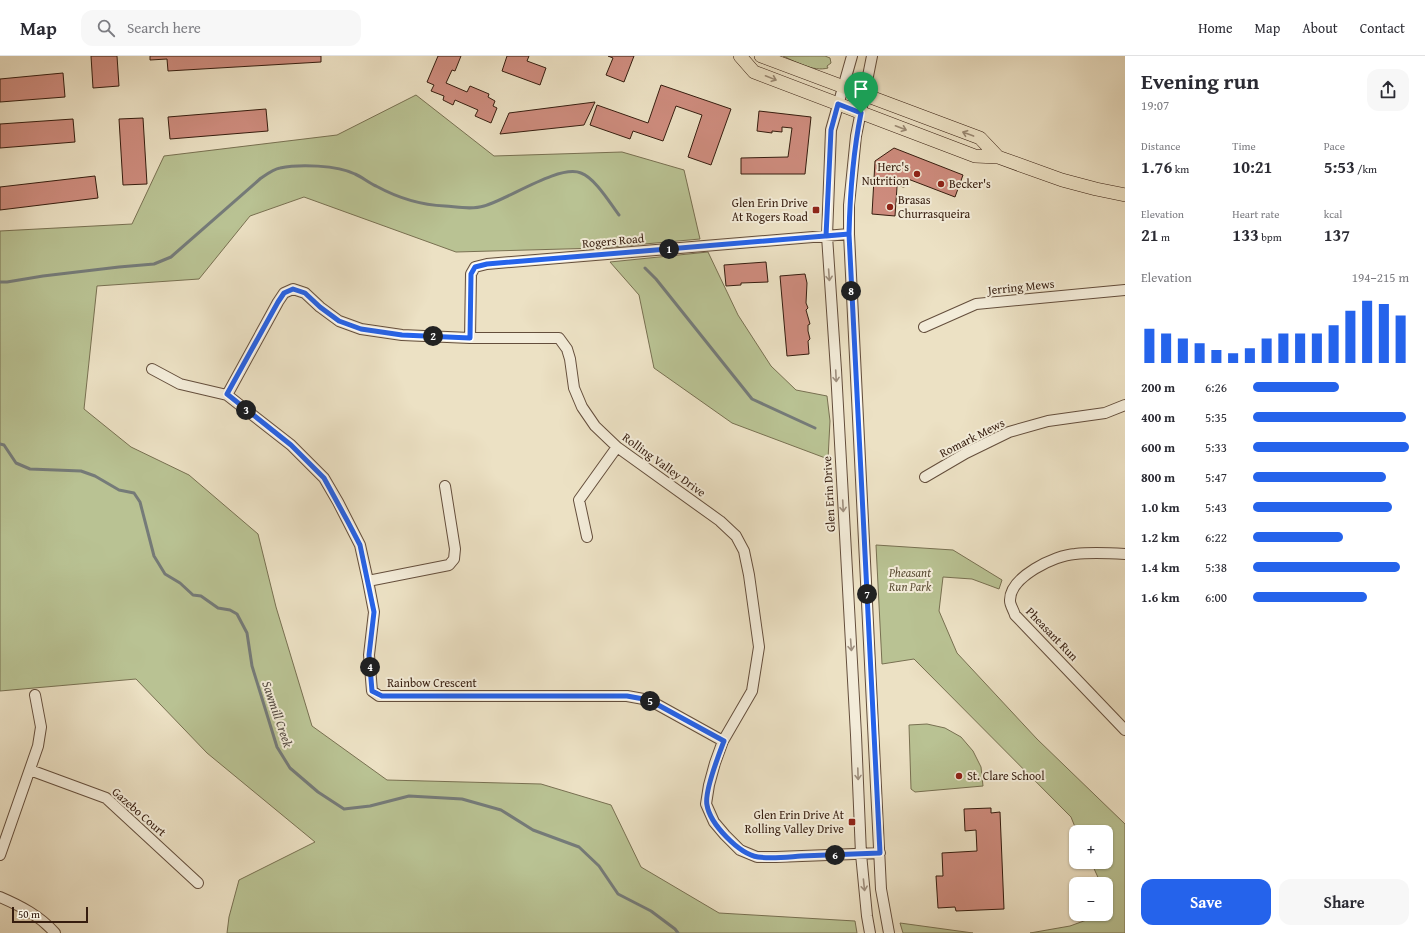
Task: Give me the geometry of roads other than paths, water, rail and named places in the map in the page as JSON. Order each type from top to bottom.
[{"type":"main road","points":[[740,56],[754,72],[976,156],[998,157],[1062,180],[1096,189],[1125,194]]},
{"type":"main road","points":[[762,56],[980,138],[998,157]]},
{"type":"street","name":"Glen Erin Drive","points":[[852,56],[831,130],[826,236],[836,370],[861,854],[870,933]]},
{"type":"street","points":[[872,56],[852,168],[849,234],[881,889],[889,933]]},
{"type":"street","name":"Rogers Road","points":[[470,338],[471,274],[475,267],[487,264],[849,234]]},
{"type":"street","name":"Rolling Valley Drive","points":[[227,394],[278,302],[284,293],[293,289],[305,293],[320,307],[339,321],[361,329],[402,335],[470,338],[559,338],[567,349],[570,359],[574,388],[582,407],[595,426],[617,447],[720,521],[736,536],[744,551],[749,575],[759,647],[752,691],[724,741],[715,763],[709,785],[706,804],[714,822],[740,850],[757,857],[880,853]]},
{"type":"street","name":"Jerring Mews","points":[[924,327],[976,304],[1125,290]]},
{"type":"street","name":"Rainbow Crescent","points":[[152,369],[180,384],[227,394],[291,445],[324,478],[360,545],[374,612],[369,655],[372,691],[379,696],[627,696],[649,700],[724,741]]},
{"type":"street","name":"Romark Mews","points":[[926,477],[966,453],[1009,432],[1048,421],[1105,413],[1125,406]]},
{"type":"street","points":[[587,537],[579,500],[617,447]]},
{"type":"street","points":[[368,580],[449,565],[454,559],[455,549],[445,486]]},
{"type":"street","name":"Pheasant Run","points":[[1125,554],[1074,554],[1059,557],[1026,574],[1012,589],[1009,602],[1015,615],[1125,730]]},
{"type":"street","points":[[0,855],[38,746],[41,726],[35,695]]},
{"type":"street","name":"Gazebo Court","points":[[30,770],[106,798],[198,883]]},
{"type":"street","points":[[0,897],[22,906],[45,922],[56,933]]},
{"type":"waterway","points":[[0,282],[154,264],[171,257],[261,178],[275,169],[288,167],[318,166],[347,171],[373,185],[409,200],[427,204],[470,208],[479,207],[494,202],[547,178],[571,172],[581,173],[592,180],[602,191],[619,215]]},
{"type":"waterway","points":[[645,268],[656,279],[752,399],[815,428]]},
{"type":"waterway","name":"Sawmill Creek","points":[[0,444],[4,445],[16,463],[30,469],[81,471],[95,476],[119,490],[134,493],[140,502],[154,556],[165,574],[180,583],[193,595],[201,596],[218,608],[230,610],[237,614],[247,633],[252,666],[277,747],[290,768],[318,792],[344,809],[370,806],[409,796],[462,799],[501,810],[533,830],[579,847],[599,866],[618,894],[651,911],[675,929],[678,933]]},
{"type":"place","name":"Herc's Nutrition","points":[[917,174]]},
{"type":"place","name":"Becker's","points":[[941,184]]},
{"type":"place","name":"Brasas Churrasqueira","points":[[890,207]]},
{"type":"place","name":"Glen Erin Drive At Rogers Road","points":[[816,210]]},
{"type":"place","name":"St. Clare School","points":[[959,776]]},
{"type":"place","name":"Glen Erin Drive At Rolling Valley Drive","points":[[852,822]]},
{"type":"park label","name":"Pheasant Run Park","points":[[910,580]]}]
